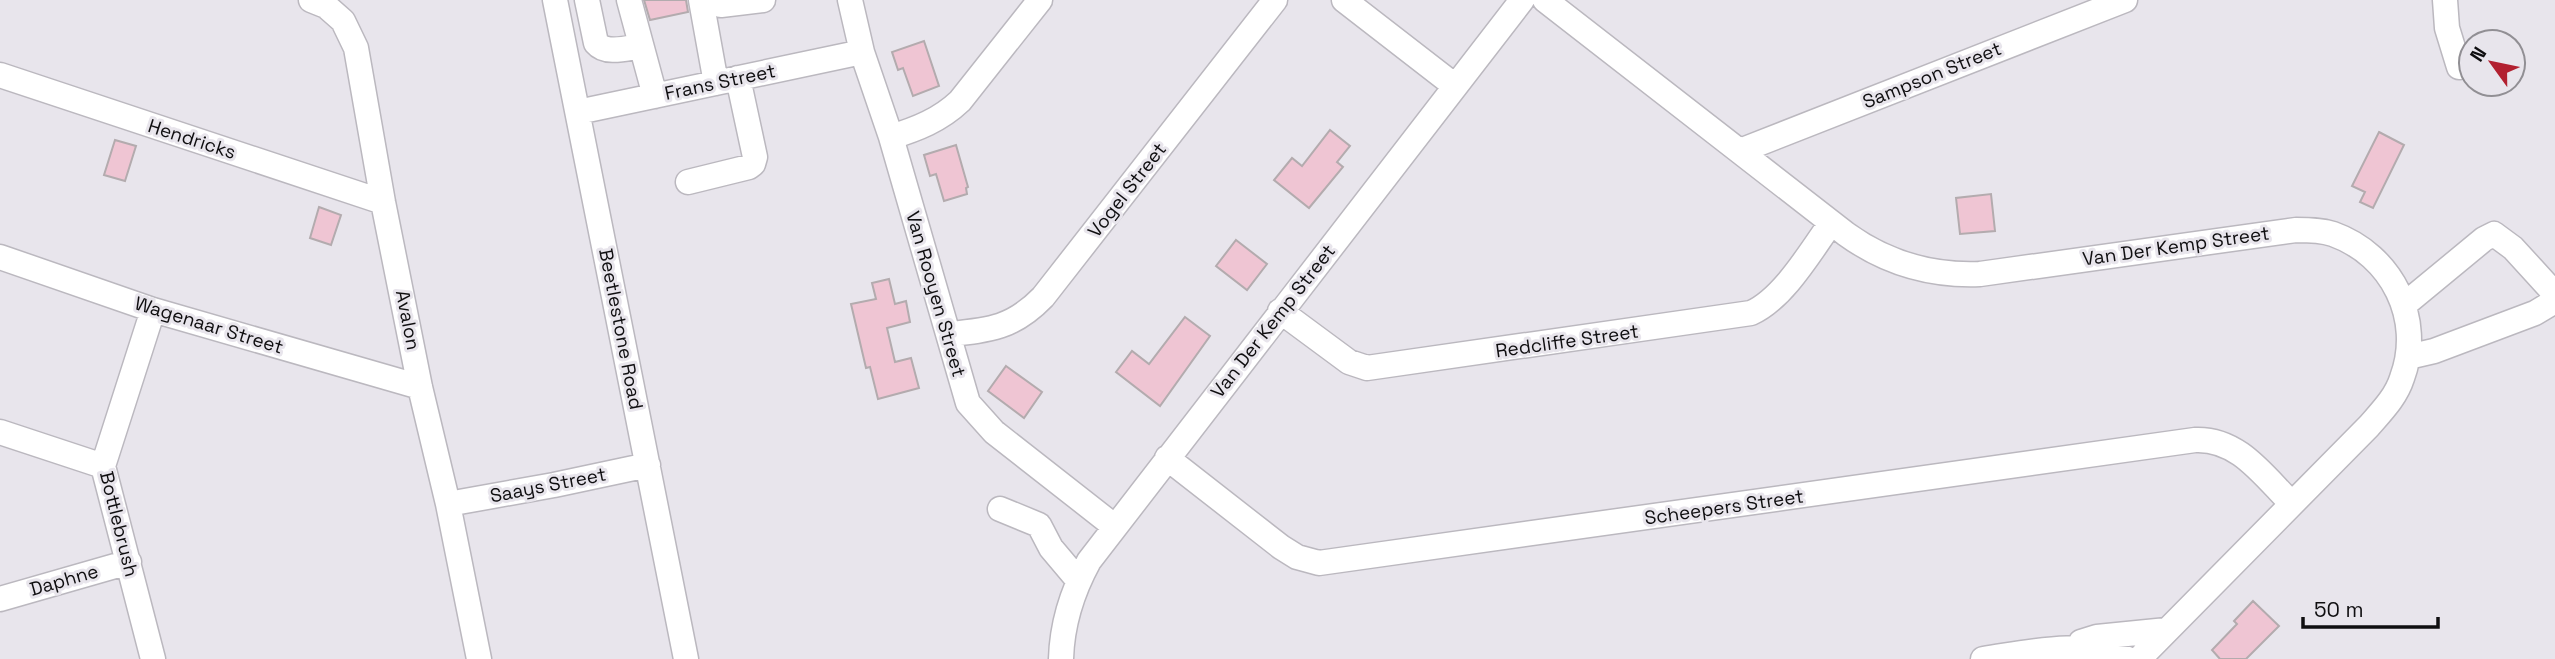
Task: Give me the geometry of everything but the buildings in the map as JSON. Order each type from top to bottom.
[{"type":"street","name":"Avalon","points":[[312,0],[335,13],[348,29],[362,76],[383,202],[420,387],[448,504],[479,659]]},
{"type":"street","name":"Beetlestone Road","points":[[555,0],[686,659]]},
{"type":"street","points":[[587,0],[596,43],[600,48],[608,50],[641,46]]},
{"type":"street","points":[[629,0],[656,96]]},
{"type":"street","points":[[688,183],[753,164],[755,157],[727,81],[711,3],[763,0]]},
{"type":"street","name":"Van Rooyen Street","points":[[850,0],[862,52],[891,137],[949,334],[962,390],[977,416],[994,432],[1114,526]]},
{"type":"street","points":[[891,137],[915,129],[949,112],[1040,0]]},
{"type":"street","name":"Vogel Street","points":[[949,334],[1006,325],[1029,312],[1044,298],[1275,0]]},
{"type":"street","points":[[1344,0],[1455,86]]},
{"type":"street","name":"Van Der Kemp Street","points":[[1061,659],[1064,625],[1078,580],[1089,561],[1522,0]]},
{"type":"street","name":"Van Der Kemp Street","points":[[1545,0],[1831,223],[1860,244],[1899,263],[1936,272],[1966,274],[2280,231],[2322,231],[2350,242],[2368,253],[2389,275],[2404,305],[2408,323],[2408,357],[2402,380],[2391,401],[2139,659]]},
{"type":"street","name":"Sampson Street","points":[[1740,151],[2125,0]]},
{"type":"street","points":[[2445,0],[2447,28],[2457,60]]},
{"type":"street","name":"Frans Street","points":[[578,112],[862,52]]},
{"type":"street","name":"Hendricks","points":[[0,75],[383,202]]},
{"type":"street","name":"Redcliffe Street","points":[[1280,311],[1349,362],[1367,368],[1738,315],[1759,309],[1769,301],[1831,223]]},
{"type":"street","points":[[2404,305],[2484,239],[2494,234],[2513,248],[2555,294]]},
{"type":"street","name":"Wagenaar Street","points":[[0,257],[153,310],[420,387]]},
{"type":"street","points":[[2408,357],[2434,351],[2522,318],[2555,301]]},
{"type":"street","name":"Bottlebrush","points":[[153,310],[103,466],[153,659]]},
{"type":"street","points":[[0,432],[103,466]]},
{"type":"street","name":"Scheepers Street","points":[[1167,458],[1282,547],[1297,557],[1319,564],[2208,439],[2232,447],[2291,503]]},
{"type":"street","name":"Saays Street","points":[[448,504],[648,465]]},
{"type":"street","points":[[1000,509],[1040,525],[1051,548],[1078,580]]},
{"type":"street","name":"Daphne","points":[[0,599],[129,562]]},
{"type":"street","points":[[1983,659],[2071,647],[2097,637],[2167,630]]},
{"type":"street","points":[[2071,647],[2110,653],[2128,659]]}]
